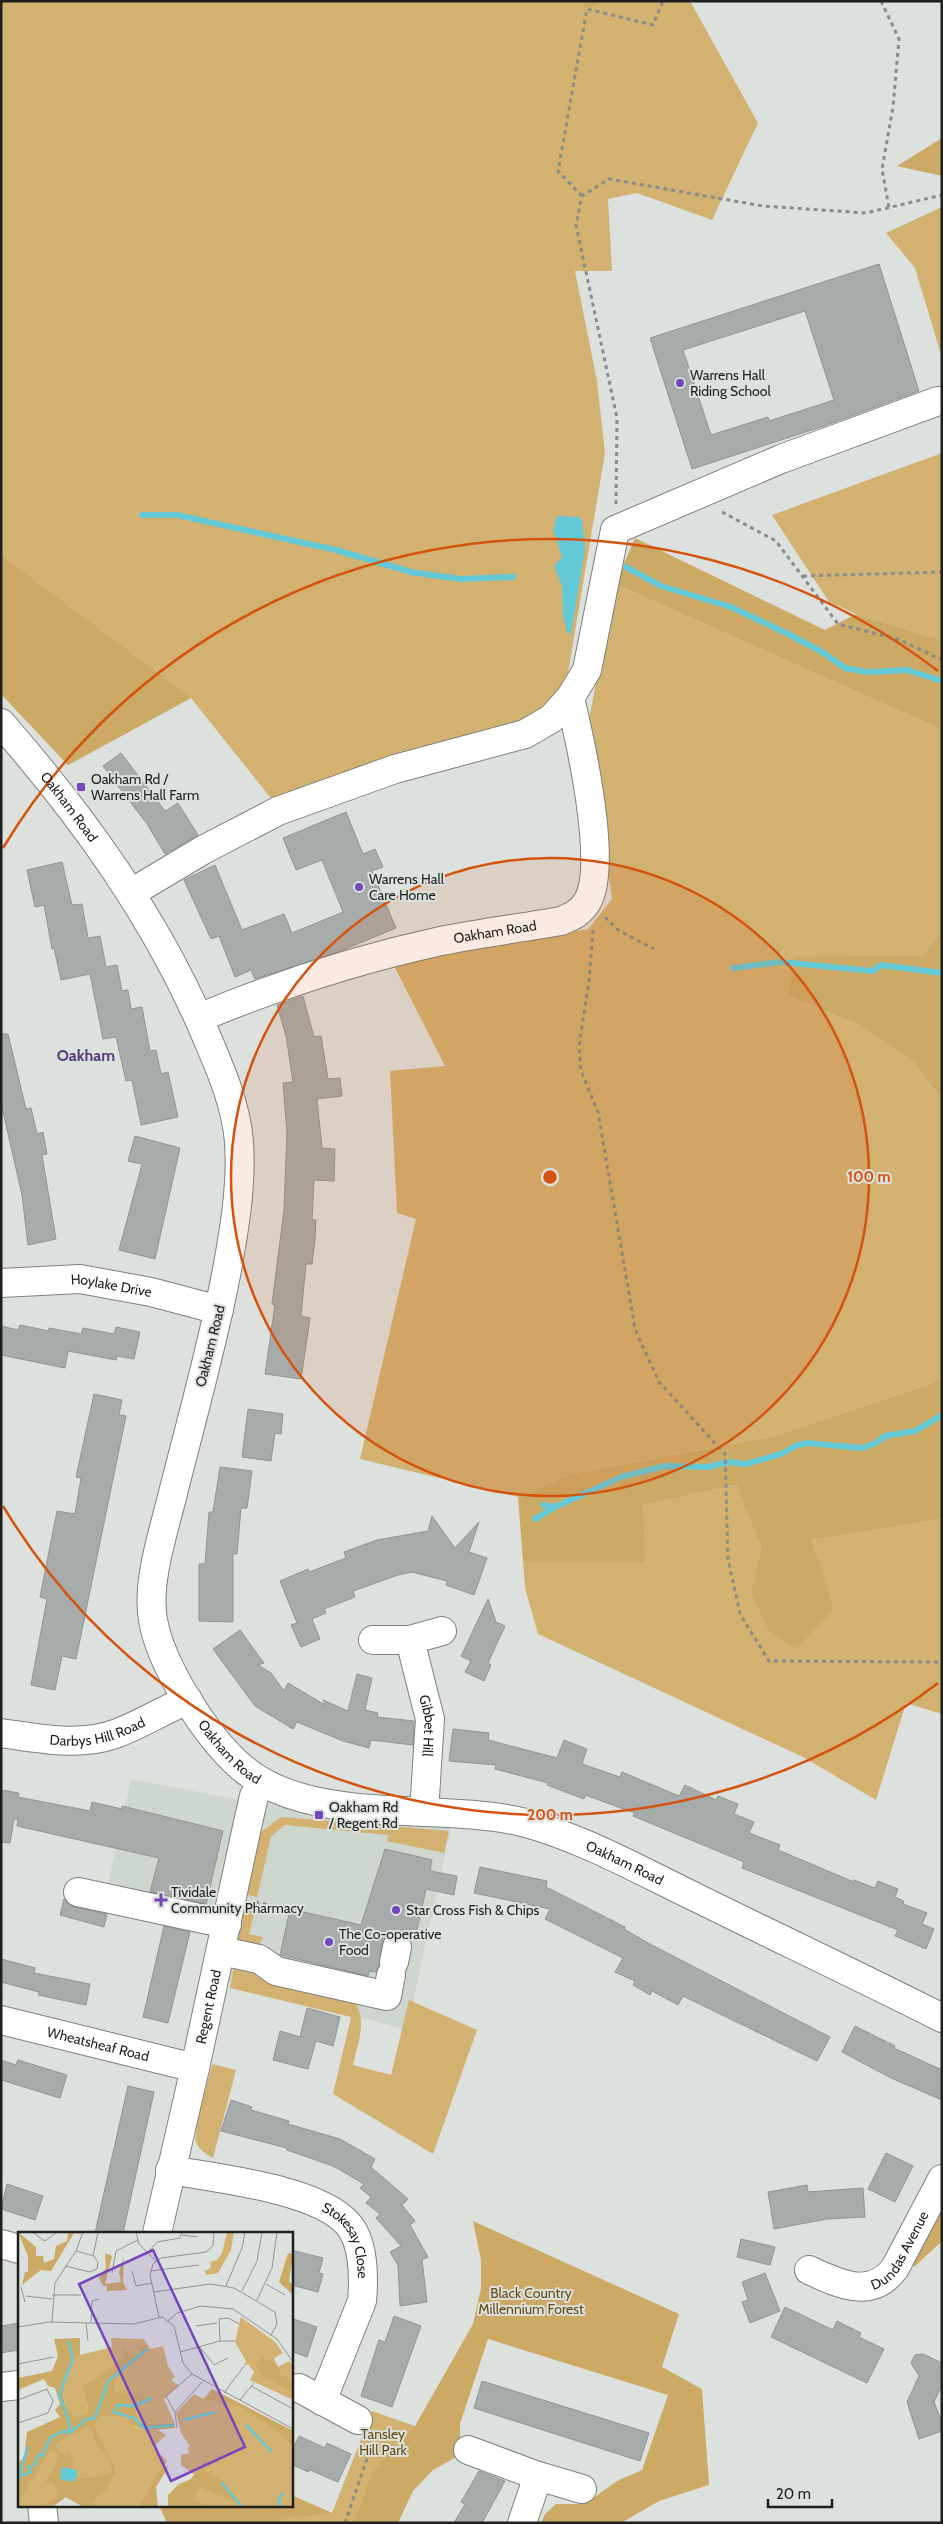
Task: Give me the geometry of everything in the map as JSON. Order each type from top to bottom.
[{"type":"street","points":[[131,892],[203,850],[278,812],[395,769],[525,734],[551,719],[570,698],[586,670],[615,530],[781,459],[938,401]]},
{"type":"street","points":[[570,698],[590,791],[595,864],[589,900]]},
{"type":"street","name":"Oakham Road","points":[[1,723],[80,818],[131,892],[175,970],[220,1064],[239,1140],[234,1234],[219,1310],[158,1556],[152,1599],[152,1616],[158,1638],[188,1700],[199,1718],[234,1760],[262,1782],[296,1796],[346,1806],[492,1817],[527,1824],[562,1836],[608,1855],[942,2018]]},
{"type":"street","name":"Oakham Road","points":[[199,1018],[246,998],[344,965],[443,941],[561,922],[578,914],[589,900]]},
{"type":"street","name":"Hoylake Drive","points":[[1,1283],[80,1279],[151,1292],[219,1310]]},
{"type":"street","points":[[372,1640],[410,1640],[442,1631]]},
{"type":"street","name":"Gibbet Hill","points":[[410,1640],[430,1720],[424,1812]]},
{"type":"street","name":"Darbys Hill Road","points":[[1,1733],[60,1741],[81,1741],[114,1735],[188,1700]]},
{"type":"street","name":"Regent Road","points":[[157,2232],[170,2170],[196,2068],[254,1796],[262,1782]]},
{"type":"street","points":[[78,1892],[227,1924]]},
{"type":"street","points":[[221,1951],[259,1959],[276,1971],[387,1996],[394,1961]]},
{"type":"street","name":"Wheatsheaf Road","points":[[1,2020],[196,2068]]},
{"type":"street","name":"Stokesay Close","points":[[170,2170],[260,2186],[301,2196],[333,2211],[348,2224],[356,2238],[360,2254],[364,2285],[362,2301],[322,2400]]},
{"type":"street","name":"Dundas Avenue","points":[[809,2270],[830,2280],[855,2287],[875,2285],[886,2279],[895,2268],[942,2179]]},
{"type":"street","points":[[1,2244],[18,2249]]},
{"type":"street","points":[[1,2387],[18,2385]]},
{"type":"street","points":[[299,2388],[358,2420]]},
{"type":"street","points":[[468,2450],[538,2476],[582,2488]]},
{"type":"street","points":[[522,2523],[538,2476]]},
{"type":"street","points":[[42,2506],[44,2523]]},
{"type":"path","points":[[582,196],[558,171],[587,9],[653,24],[663,1]]},
{"type":"path","points":[[881,1],[899,39],[893,107],[882,169],[889,208]]},
{"type":"path","points":[[615,530],[617,418],[576,225],[582,196],[609,179],[763,206],[866,213],[942,195]]},
{"type":"path","points":[[701,493],[714,508],[776,541],[838,624],[900,640],[942,660]]},
{"type":"path","points":[[802,576],[942,572]]},
{"type":"path","points":[[589,900],[618,930],[654,949]]},
{"type":"path","points":[[589,900],[594,937],[579,1046],[581,1071],[598,1112],[634,1329],[659,1382],[725,1454],[728,1559],[740,1614],[769,1661],[900,1664],[942,1662]]},
{"type":"path","points":[[268,1905],[292,1907]]},
{"type":"path","points":[[345,2523],[376,2433],[376,2425],[358,2420]]},
{"type":"shaded area","points":[[131,1779],[261,1804],[452,1822],[407,2030],[207,1976],[218,1926],[104,1903]]},
{"type":"green space","points":[[1,1],[690,1],[758,123],[712,220],[637,193],[608,199],[612,271],[575,271],[597,381],[605,453],[568,673],[555,695],[533,715],[488,735],[274,802],[191,698],[68,765],[1,694]]},
{"type":"green space","points":[[581,1],[604,1],[587,9]]},
{"type":"green space","points":[[942,138],[942,176],[897,166]]},
{"type":"green space","points":[[942,207],[942,358],[915,268],[886,233]]},
{"type":"green space","points":[[942,453],[942,640],[856,614],[829,602],[772,515]]},
{"type":"green space","points":[[635,538],[825,630],[856,614],[942,640],[942,730],[615,584]]},
{"type":"green space","points":[[1,555],[191,698],[68,765],[1,694]]},
{"type":"green space","points":[[615,584],[942,730],[942,930],[924,955],[795,958],[788,996],[856,1024],[913,1062],[942,1100],[942,1376],[930,1384],[770,1437],[570,1474],[518,1497],[360,1459],[416,1219],[397,1213],[390,1071],[445,1066],[391,960],[588,929],[612,899],[588,724]]},
{"type":"green space","points":[[942,930],[942,1100],[913,1062],[856,1024],[788,996],[794,957],[924,955]]},
{"type":"green space","points":[[942,1376],[942,1519],[812,1540],[834,1609],[796,1649],[769,1631],[751,1592],[761,1548],[737,1485],[643,1505],[645,1562],[523,1562],[518,1497],[570,1474],[770,1437],[930,1384]]},
{"type":"green space","points":[[738,1485],[761,1548],[751,1593],[833,1609],[812,1540],[942,1519],[942,1714],[906,1703],[876,1800],[803,1757],[538,1634],[525,1588],[523,1562],[644,1562],[642,1505]]},
{"type":"green space","points":[[281,1817],[449,1831],[444,1853],[387,1841],[388,1835],[285,1825],[271,1837],[257,1897],[240,1893],[256,1836]]},
{"type":"green space","points":[[238,1902],[256,1905],[249,1934],[263,1937],[260,1943],[255,1946],[235,1942]]},
{"type":"green space","points":[[234,1966],[338,1996],[356,2004],[361,2019],[361,2027],[353,2065],[391,2075],[409,2000],[477,2030],[433,2154],[333,2094],[351,2017],[230,1988]]},
{"type":"green space","points":[[212,2064],[236,2070],[213,2158],[205,2153],[196,2142],[199,2116]]},
{"type":"green space","points":[[942,2196],[942,2241],[914,2267],[912,2257]]},
{"type":"green space","name":"Black Country Millennium Forest","points":[[473,2221],[679,2314],[662,2367],[702,2389],[709,2485],[659,2501],[621,2523],[541,2523],[545,2514],[556,2504],[585,2504],[617,2481],[642,2470],[668,2395],[488,2339],[460,2424],[460,2455],[433,2470],[413,2491],[398,2523],[354,2523],[372,2473],[415,2426],[473,2324],[481,2288],[481,2260]]},
{"type":"green space","name":"Tansley Hill Park","points":[[372,2411],[415,2426],[370,2523],[167,2523],[159,2506],[292,2506],[292,2495],[332,2513]]},
{"type":"green space","points":[[292,2495],[332,2513],[289,2518],[270,2523],[167,2523],[159,2506],[292,2506]]},
{"type":"water","points":[[557,516],[579,517],[582,520],[585,549],[571,634],[567,632],[563,615],[562,586],[554,566],[562,557],[553,529]]},
{"type":"building","points":[[879,264],[919,391],[824,426],[692,469],[650,338]],"holes":[[[805,311],[834,400],[769,421],[768,417],[711,435],[683,350]]]},
{"type":"building","points":[[121,753],[165,811],[178,803],[198,835],[165,854],[147,824],[103,766]]},
{"type":"building","points":[[346,812],[363,854],[375,849],[383,867],[372,871],[396,928],[341,951],[255,979],[251,970],[235,977],[219,936],[211,939],[184,880],[215,865],[242,930],[284,914],[292,933],[343,912],[322,860],[296,870],[283,838]]},
{"type":"building","points":[[62,862],[72,905],[82,904],[88,938],[100,936],[106,967],[117,965],[122,991],[128,990],[131,1009],[142,1007],[150,1051],[156,1050],[161,1074],[168,1072],[178,1117],[141,1125],[132,1080],[126,1081],[116,1037],[103,1039],[90,974],[61,980],[54,948],[52,949],[44,905],[35,907],[27,870]]},
{"type":"building","points":[[303,996],[314,1037],[321,1036],[328,1079],[340,1078],[342,1096],[317,1099],[322,1148],[335,1149],[334,1181],[314,1180],[312,1220],[316,1220],[315,1240],[312,1264],[306,1264],[301,1316],[310,1318],[301,1379],[265,1374],[275,1305],[272,1304],[284,1210],[287,1132],[283,1083],[293,1082],[286,1036],[277,1005]]},
{"type":"building","points":[[1,1034],[8,1034],[26,1109],[31,1108],[37,1134],[43,1132],[47,1154],[42,1155],[56,1239],[28,1245],[22,1195],[1,1103]]},
{"type":"building","points":[[135,1136],[180,1148],[155,1259],[119,1250],[142,1164],[128,1161]]},
{"type":"building","points":[[20,1325],[49,1331],[49,1328],[81,1334],[83,1328],[114,1334],[116,1327],[140,1332],[134,1359],[117,1356],[116,1360],[68,1351],[65,1368],[1,1355],[1,1326],[18,1330]]},
{"type":"building","points":[[94,1394],[122,1400],[119,1415],[126,1416],[76,1659],[62,1656],[55,1690],[31,1685],[47,1599],[40,1597],[57,1511],[75,1514],[81,1478],[76,1477]]},
{"type":"building","points":[[248,1409],[283,1414],[281,1434],[275,1433],[271,1461],[242,1457]]},
{"type":"building","points":[[220,1467],[252,1471],[247,1508],[241,1508],[237,1554],[233,1554],[233,1622],[199,1621],[199,1564],[205,1564],[209,1512],[213,1512]]},
{"type":"building","points":[[432,1516],[455,1548],[479,1522],[469,1552],[487,1558],[474,1595],[446,1585],[447,1581],[412,1572],[398,1575],[353,1591],[355,1597],[324,1609],[326,1613],[312,1619],[320,1639],[301,1647],[291,1625],[297,1623],[280,1581],[308,1569],[309,1572],[346,1558],[344,1552],[377,1540],[428,1531]]},
{"type":"building","points":[[488,1599],[496,1622],[505,1626],[488,1663],[491,1665],[484,1681],[465,1672],[471,1661],[461,1656]]},
{"type":"building","points":[[240,1630],[264,1663],[258,1665],[271,1673],[284,1691],[288,1683],[325,1705],[323,1700],[348,1711],[357,1674],[372,1678],[365,1710],[378,1713],[377,1717],[414,1721],[413,1745],[371,1740],[369,1748],[343,1741],[297,1722],[293,1729],[255,1706],[213,1649]]},
{"type":"building","points":[[453,1729],[489,1733],[488,1740],[557,1758],[564,1740],[587,1749],[582,1764],[620,1777],[622,1772],[679,1796],[685,1785],[716,1800],[718,1796],[738,1804],[734,1814],[754,1822],[749,1833],[780,1845],[778,1850],[854,1882],[854,1880],[875,1888],[878,1881],[898,1889],[895,1897],[904,1901],[903,1904],[927,1913],[922,1924],[934,1929],[926,1949],[895,1936],[898,1930],[742,1868],[744,1862],[633,1816],[635,1813],[585,1795],[584,1799],[547,1785],[548,1783],[495,1769],[496,1765],[449,1761]]},
{"type":"building","points":[[1,1790],[19,1793],[18,1797],[90,1811],[92,1802],[122,1809],[122,1806],[223,1831],[206,1904],[150,1892],[159,1858],[17,1826],[18,1820],[14,1819],[10,1843],[1,1842]]},
{"type":"building","points":[[385,1849],[432,1860],[430,1871],[457,1876],[454,1895],[426,1889],[415,1939],[410,1939],[400,1932],[392,1932],[386,1936],[382,1944],[376,1972],[369,1971],[368,1976],[280,1955],[290,1909],[361,1925]]},
{"type":"building","points":[[480,1867],[547,1881],[546,1887],[625,1927],[624,1929],[648,1943],[830,2037],[817,2061],[683,1996],[678,2005],[652,1991],[650,1995],[633,1985],[635,1981],[615,1972],[623,1958],[545,1919],[550,1909],[474,1893]]},
{"type":"building","points":[[64,1899],[74,1907],[107,1914],[104,1927],[60,1915]]},
{"type":"building","points":[[164,1926],[190,1932],[168,2023],[143,2017]]},
{"type":"building","points":[[1,1959],[35,1968],[34,1973],[90,1984],[86,2005],[38,1995],[39,1992],[1,1982]]},
{"type":"building","points":[[307,2008],[340,2017],[333,2046],[316,2041],[308,2069],[273,2060],[280,2031],[300,2037]]},
{"type":"building","points":[[855,2026],[895,2046],[894,2048],[942,2070],[942,2100],[891,2078],[842,2052]]},
{"type":"building","points":[[1,2060],[16,2065],[18,2060],[67,2075],[60,2098],[1,2080]]},
{"type":"building","points":[[128,2086],[154,2092],[123,2232],[95,2232]]},
{"type":"building","points":[[231,2100],[252,2107],[251,2110],[289,2121],[288,2124],[340,2139],[375,2159],[371,2167],[408,2199],[402,2205],[415,2221],[410,2225],[428,2257],[422,2260],[427,2302],[400,2306],[398,2265],[390,2252],[401,2246],[376,2218],[380,2214],[366,2203],[371,2197],[360,2188],[364,2184],[333,2166],[287,2150],[287,2148],[221,2131]]},
{"type":"building","points":[[886,2153],[913,2166],[895,2202],[868,2189]]},
{"type":"building","points":[[7,2184],[43,2196],[35,2220],[1,2209]]},
{"type":"building","points":[[807,2185],[808,2192],[863,2188],[865,2217],[827,2219],[774,2229],[768,2192]]},
{"type":"building","points":[[741,2239],[775,2247],[770,2265],[737,2257]]},
{"type":"building","points":[[292,2250],[323,2258],[319,2273],[323,2274],[318,2292],[292,2285]]},
{"type":"building","points":[[765,2273],[780,2311],[750,2323],[742,2302],[748,2300],[742,2282]]},
{"type":"building","points":[[785,2307],[833,2330],[837,2321],[861,2333],[859,2337],[884,2349],[867,2383],[771,2337]]},
{"type":"building","points":[[394,2316],[421,2326],[392,2407],[361,2396],[379,2340],[385,2342]]},
{"type":"building","points":[[292,2318],[317,2327],[307,2357],[292,2351]]},
{"type":"building","points":[[18,2323],[18,2350],[1,2353],[1,2326]]},
{"type":"building","points":[[923,2354],[942,2363],[942,2385],[934,2402],[942,2423],[942,2431],[919,2439],[907,2402],[919,2376],[911,2363],[915,2355]]},
{"type":"building","points":[[482,2381],[649,2433],[640,2461],[474,2408]]},
{"type":"building","points":[[299,2436],[325,2448],[327,2443],[351,2454],[338,2482],[292,2464],[292,2450]]},
{"type":"building","points":[[479,2471],[505,2481],[482,2523],[454,2523],[465,2504],[461,2502]]},
{"type":"waterway","points":[[142,515],[177,515],[336,550],[411,572],[460,579],[513,577]]},
{"type":"waterway","points":[[626,567],[661,586],[731,607],[822,652],[845,668],[868,672],[907,670],[942,681]]},
{"type":"waterway","points":[[733,968],[781,962],[873,971],[881,965],[942,973]]},
{"type":"waterway","points":[[543,1505],[555,1507],[621,1477],[665,1466],[709,1467],[727,1462],[746,1464],[781,1454],[795,1446],[807,1443],[862,1448],[876,1443],[885,1436],[915,1431],[942,1415]]},
{"type":"waterway","points":[[535,1519],[555,1507]]},
{"type":"place","name":"Warrens Hall Riding School","points":[[680,383]]},
{"type":"place","name":"Oakham Rd / Warrens Hall Farm","points":[[81,787]]},
{"type":"place","name":"Warrens Hall Care Home","points":[[359,887]]},
{"type":"place","name":"Oakham Rd / Regent Rd","points":[[319,1815]]},
{"type":"place","name":"Tividale Community Pharmacy","points":[[161,1900]]},
{"type":"place","name":"Star Cross Fish & Chips","points":[[396,1910]]},
{"type":"place","name":"The Co-operative Food","points":[[329,1942]]},
{"type":"district","name":"Oakham","points":[[86,1055]]}]
